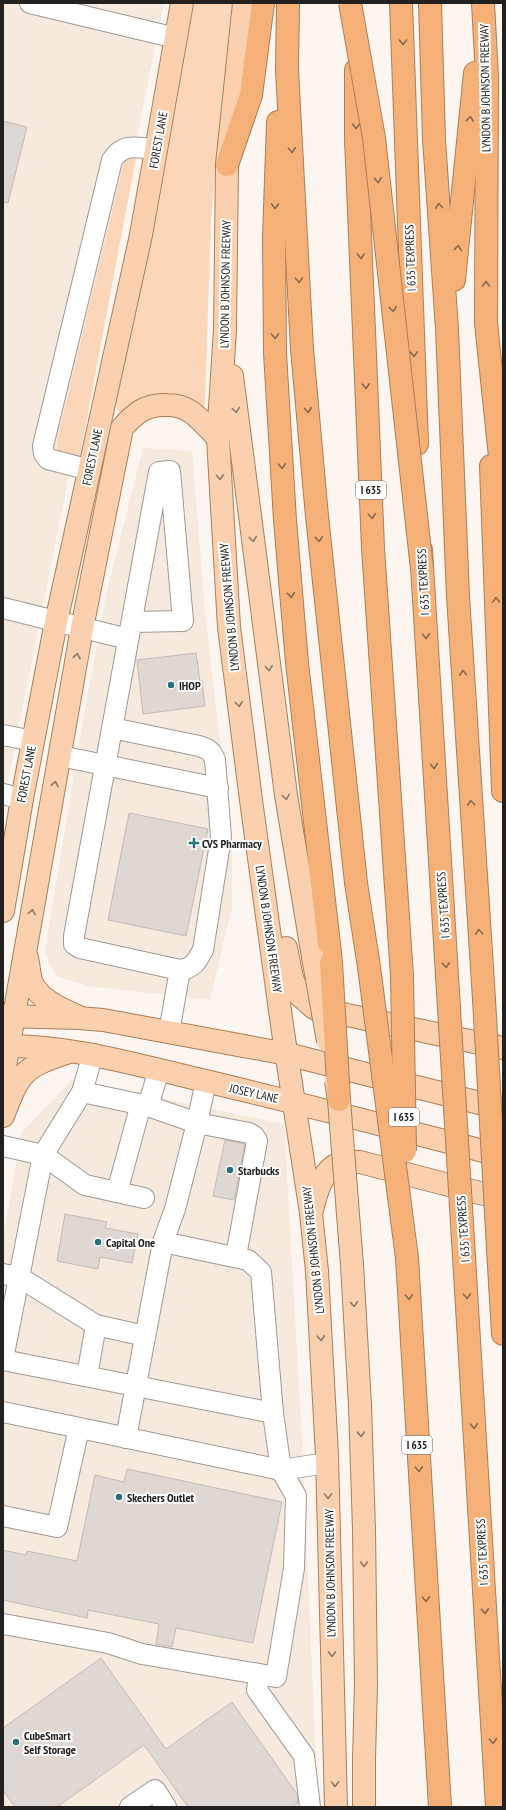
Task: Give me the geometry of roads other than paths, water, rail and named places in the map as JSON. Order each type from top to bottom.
[{"type":"highway","points":[[227,164],[251,95],[263,3]]},
{"type":"highway","points":[[288,3],[287,70],[302,349],[317,516],[356,883],[369,967],[407,1258]]},
{"type":"highway","points":[[350,3],[374,138],[422,569]]},
{"type":"highway","name":"I 635","points":[[356,3],[356,138],[373,533],[402,976],[407,1258],[440,1807]]},
{"type":"highway","name":"I 635 TEXPRESS","points":[[401,3],[422,569],[497,1807]]},
{"type":"highway","points":[[430,3],[434,139],[448,329],[458,596],[484,999],[503,1334]]},
{"type":"highway","points":[[448,329],[483,3]]},
{"type":"highway","name":"LYNDON B JOHNSON FREEWAY","points":[[483,3],[487,77],[486,323],[503,485]]},
{"type":"highway","points":[[287,70],[277,125],[274,238],[275,353],[285,520],[322,960],[339,1100]]},
{"type":"highway","points":[[486,323],[503,791]]},
{"type":"main road","name":"FOREST LANE","points":[[3,911],[12,797],[32,741],[56,622],[141,235],[181,3]]},
{"type":"main road","name":"LYNDON B JOHNSON FREEWAY","points":[[244,3],[227,164],[226,330],[218,438],[229,626],[266,904],[311,1213],[317,1271],[327,1463],[336,1807]]},
{"type":"main road","points":[[226,330],[285,787],[322,960]]},
{"type":"main road","name":"FOREST LANE","points":[[3,1078],[8,1016],[26,950],[82,628],[122,428],[133,415],[147,407],[158,404],[175,405],[190,411],[218,438]]},
{"type":"main road","points":[[90,470],[112,476]]},
{"type":"main road","points":[[266,904],[283,932],[292,978],[299,995],[314,1008],[503,1048]]},
{"type":"main road","points":[[26,950],[31,982],[35,989],[47,1000],[80,1018]]},
{"type":"main road","points":[[8,1016],[103,1020],[169,1032],[287,1054],[503,1108]]},
{"type":"main road","name":"JOSEY LANE","points":[[6,1046],[93,1054],[294,1102],[503,1156]]},
{"type":"main road","points":[[3,1116],[17,1083],[25,1072],[36,1064],[69,1051]]},
{"type":"main road","points":[[339,1100],[352,1265],[360,1405],[364,1530],[366,1685],[364,1807]]},
{"type":"main road","points":[[311,1213],[317,1191],[325,1176],[333,1167],[344,1162],[360,1162],[503,1198]]},
{"type":"main road","points":[[366,1685],[379,1807]]},
{"type":"lane","points":[[30,3],[176,38]]},
{"type":"lane","points":[[90,470],[48,459],[44,454],[43,446],[112,160],[121,150],[128,147],[156,149]]},
{"type":"lane","points":[[3,608],[82,628],[130,630],[183,621],[170,471],[159,472],[130,630],[112,728],[75,928],[74,944],[80,948],[180,970],[188,969],[195,964],[203,950],[221,837],[215,760],[213,754],[207,748],[112,728]]},
{"type":"lane","points":[[3,735],[32,741]]},
{"type":"lane","points":[[60,756],[218,788]]},
{"type":"lane","points":[[169,1032],[180,970]]},
{"type":"lane","points":[[93,1054],[82,1092],[43,1156],[11,1275],[3,1360],[273,1412]]},
{"type":"lane","points":[[117,1192],[144,1105],[159,1070]]},
{"type":"lane","points":[[126,1438],[163,1242],[175,1210],[198,1122],[206,1081]]},
{"type":"lane","points":[[82,1092],[144,1105],[198,1122],[250,1133],[254,1136],[257,1141],[236,1256]]},
{"type":"lane","points":[[3,1146],[43,1156],[85,1185],[144,1198]]},
{"type":"lane","points":[[3,1624],[108,1643],[142,1654],[276,1677],[294,1568],[296,1496],[281,1470],[273,1412],[261,1272],[248,1260],[236,1256],[163,1242]]},
{"type":"lane","points":[[11,1275],[96,1326],[145,1336]]},
{"type":"lane","points":[[87,1376],[96,1326]]},
{"type":"lane","points":[[3,1412],[281,1470],[327,1463]]},
{"type":"lane","points":[[3,1516],[57,1527],[79,1428]]},
{"type":"lane","points":[[259,1674],[257,1690],[304,1756],[310,1807]]},
{"type":"lane","points":[[130,1807],[155,1790],[166,1807]]},
{"type":"place","name":"IHOP","points":[[171,685]]},
{"type":"place","name":"CVS Pharmacy","points":[[194,843]]},
{"type":"place","name":"Starbucks","points":[[230,1170]]},
{"type":"place","name":"Capital One","points":[[98,1242]]},
{"type":"place","name":"Skechers Outlet","points":[[119,1497]]},
{"type":"place","name":"CubeSmart Self Storage","points":[[16,1742]]}]
